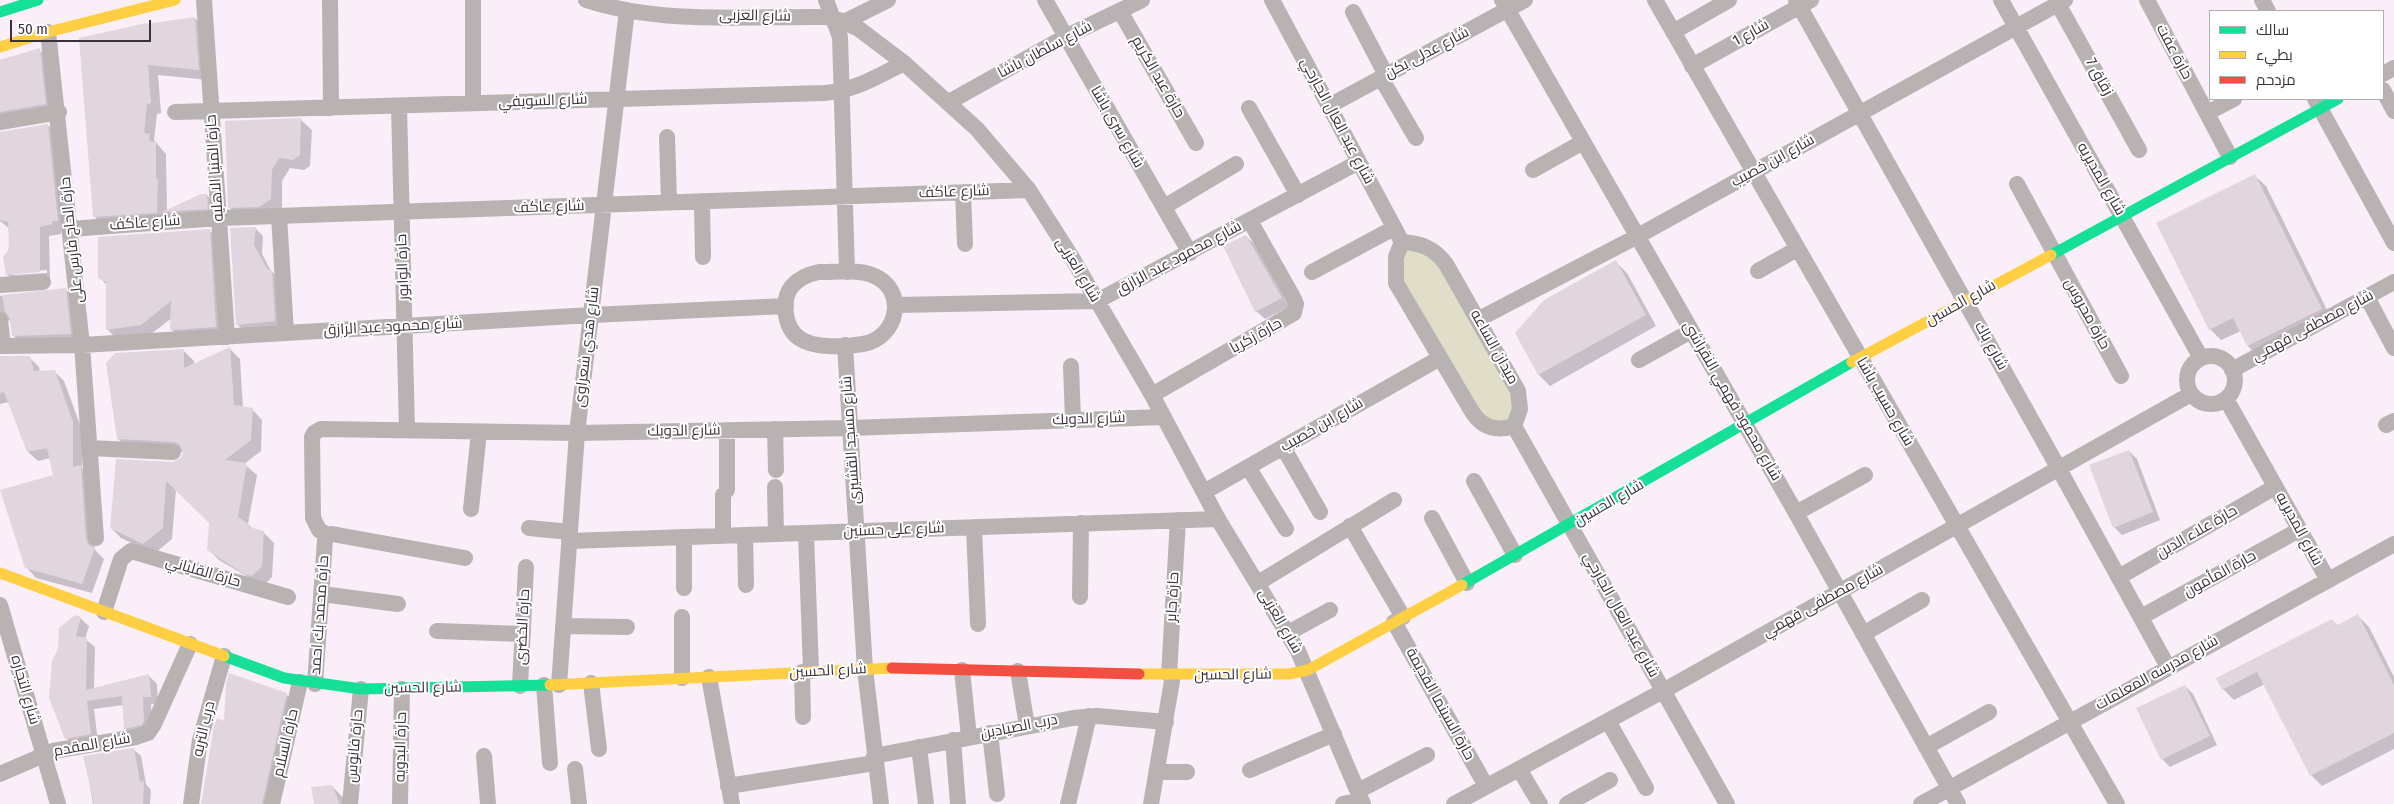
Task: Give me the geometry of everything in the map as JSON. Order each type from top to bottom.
[{"type":"street","points":[[0,12],[38,0]]},
{"type":"street","points":[[0,47],[48,32],[175,0]]},
{"type":"street","name":"حارة المنيا الاهليه","points":[[204,0],[227,337]]},
{"type":"street","points":[[330,0],[331,108]]},
{"type":"street","points":[[473,0],[473,103]]},
{"type":"street","name":"شارع العزبى","points":[[586,0],[626,10],[666,16],[838,20],[859,29],[904,62],[949,102],[1004,158],[1029,190],[1071,256],[1152,395],[1218,519],[1288,634],[1308,670],[1361,798]]},
{"type":"street","points":[[826,0],[838,20],[840,37],[848,272]]},
{"type":"street","points":[[838,20],[888,0]]},
{"type":"street","name":"شارع سرى باشا","points":[[1046,0],[1065,38],[1190,253]]},
{"type":"street","name":"شارع سلطان باشا","points":[[949,102],[1065,38],[1142,0]]},
{"type":"street","name":"شارع عبد العال الجارحي","points":[[1272,0],[1398,235]]},
{"type":"street","name":"شارع عدلى يكن","points":[[1329,106],[1505,5],[1525,0]]},
{"type":"street","name":"شارع حسيب باشا","points":[[1654,0],[2116,804]]},
{"type":"street","points":[[1673,32],[1729,0]]},
{"type":"street","name":"شارع المديريه","points":[[2001,0],[2201,358]]},
{"type":"street","name":"حارة عفت","points":[[2146,0],[2230,157]]},
{"type":"street","name":"شارع 1","points":[[1692,66],[1802,2]]},
{"type":"street","name":"شارع باك","points":[[1802,2],[1858,114],[2060,469],[2168,667]]},
{"type":"street","name":"شارع ابن خصيب","points":[[1479,318],[1636,236],[2061,2]]},
{"type":"street","name":"زقاق 7","points":[[2061,2],[2139,150]]},
{"type":"street","name":"شارع محمود فهمي النقراشى","points":[[1505,5],[1796,513],[1958,804]]},
{"type":"street","points":[[0,38],[89,9]]},
{"type":"street","name":"شارع هدي شعراوى","points":[[550,763],[552,685],[564,626],[577,433],[626,10]]},
{"type":"street","name":"حارة عبد الكريم","points":[[1120,11],[1196,143]]},
{"type":"street","points":[[1353,12],[1416,138]]},
{"type":"street","name":"حارة الحاج فارس على","points":[[48,32],[82,345],[96,538]]},
{"type":"street","name":"شارع السويفي","points":[[175,112],[843,92],[858,87],[904,62]]},
{"type":"street","points":[[2384,92],[2394,111]]},
{"type":"street","points":[[2207,113],[2232,100]]},
{"type":"street","name":"شارع الحسين","points":[[0,574],[190,644],[307,683],[360,689],[552,685],[866,669],[1171,675],[1289,674],[1308,670],[1399,620],[1746,425],[1860,358],[2230,157],[2318,103],[2333,100]]},
{"type":"street","points":[[2318,103],[2394,243]]},
{"type":"street","name":"حارة الوابور","points":[[399,106],[408,429]]},
{"type":"street","points":[[1248,108],[1298,195]]},
{"type":"street","points":[[0,122],[58,112]]},
{"type":"street","points":[[667,136],[669,202]]},
{"type":"street","points":[[1533,170],[1582,142]]},
{"type":"street","name":"شارع محمود عبد الرازق","points":[[896,305],[1097,301],[1359,162]]},
{"type":"street","points":[[1164,207],[1236,164]]},
{"type":"street","name":"حارة محروس","points":[[2017,184],[2121,376]]},
{"type":"street","name":"شارع عاكف","points":[[70,229],[219,218],[1029,190]]},
{"type":"street","points":[[963,192],[965,244]]},
{"type":"street","points":[[702,201],[703,257]]},
{"type":"street","points":[[279,216],[286,333]]},
{"type":"street","name":"حارة زكريا","points":[[1152,395],[1294,313],[1296,308],[1294,299],[1250,221]]},
{"type":"street","points":[[1312,272],[1398,235],[1396,283],[1476,419],[1494,429],[1514,426]]},
{"type":"street","name":"ميدان الساعه","points":[[1398,235],[1422,245],[1440,256],[1479,318],[1518,391],[1520,409],[1514,426]]},
{"type":"street","points":[[1758,271],[1797,249]]},
{"type":"street","points":[[819,272],[864,273],[882,281],[894,296],[896,305],[894,318],[888,330],[877,339],[864,344],[818,345],[799,338],[787,321],[786,306],[788,292],[793,285],[805,276],[819,272]]},
{"type":"street","points":[[0,285],[44,282]]},
{"type":"street","name":"شارع مصطفى فهمي","points":[[2232,370],[2394,282]]},
{"type":"street","points":[[2367,297],[2394,348]]},
{"type":"street","name":"شارع محمود عبد الرازق","points":[[2,346],[82,345],[592,314],[786,306]]},
{"type":"street","points":[[0,320],[2,346]]},
{"type":"street","points":[[1639,360],[1691,331]]},
{"type":"street","name":"شارع مسجد القشيرى","points":[[844,345],[866,669],[874,759],[881,804]]},
{"type":"street","points":[[2208,356],[2222,359],[2232,370],[2234,385],[2226,398],[2217,403],[2208,404],[2198,401],[2188,388],[2188,374],[2195,362],[2201,358],[2208,356]]},
{"type":"street","name":"شارع ابن خصيب","points":[[1204,492],[1440,358]]},
{"type":"street","points":[[1071,366],[1073,420]]},
{"type":"street","name":"شارع مصطفى فهمي","points":[[1454,804],[1663,691],[2191,394]]},
{"type":"street","name":"شارع المديريه","points":[[2226,398],[2328,580]]},
{"type":"street","name":"شارع الدويك","points":[[328,535],[319,530],[313,518],[312,437],[314,433],[321,429],[577,433],[850,428],[1164,417]]},
{"type":"street","name":"شارع عبد العال الجارحي","points":[[1514,426],[1727,804]]},
{"type":"street","points":[[775,429],[776,470]]},
{"type":"street","points":[[723,536],[726,430]]},
{"type":"street","points":[[471,508],[479,432]]},
{"type":"street","points":[[1283,447],[1320,512]]},
{"type":"street","points":[[90,448],[172,452]]},
{"type":"street","points":[[1248,467],[1286,529]]},
{"type":"street","points":[[1796,513],[1865,475]]},
{"type":"street","points":[[1474,481],[1515,556]]},
{"type":"street","points":[[776,487],[776,534]]},
{"type":"street","name":"حارة علاء الدين","points":[[2119,577],[2275,487]]},
{"type":"street","points":[[1258,583],[1394,500]]},
{"type":"street","points":[[1432,518],[1466,583]]},
{"type":"street","name":"شارع على حسنين","points":[[529,528],[569,536],[684,537],[1218,519]]},
{"type":"street","name":"حارة جابر","points":[[1151,804],[1166,722],[1171,675],[1178,520]]},
{"type":"street","points":[[1080,597],[1081,523]]},
{"type":"street","name":"حارة السينما القديمة","points":[[1350,526],[1486,786]]},
{"type":"street","points":[[974,527],[978,624]]},
{"type":"street","name":"حارة المأمون","points":[[2141,617],[2300,530]]},
{"type":"street","points":[[803,717],[807,672],[806,533]]},
{"type":"street","name":"حارة محمد بك احمد","points":[[307,683],[322,594],[325,540],[328,535],[332,534],[464,558]]},
{"type":"street","points":[[745,535],[746,585]]},
{"type":"street","points":[[684,537],[684,588]]},
{"type":"street","name":"شارع مدرسه المعلمات","points":[[1921,804],[2394,544]]},
{"type":"street","name":"حارة القلياني","points":[[104,612],[121,559],[126,552],[135,552],[288,597]]},
{"type":"street","name":"حارة الخضرى","points":[[520,686],[526,567]]},
{"type":"street","points":[[322,594],[398,604]]},
{"type":"street","points":[[1864,634],[1922,600]]},
{"type":"street","name":"شارع التجاره","points":[[0,605],[58,804]]},
{"type":"street","points":[[1288,634],[1330,610]]},
{"type":"street","points":[[682,617],[682,678]]},
{"type":"street","points":[[564,626],[627,627]]},
{"type":"street","points":[[437,631],[522,634]]},
{"type":"street","name":"شارع المقدم","points":[[0,774],[44,754],[136,737],[148,733],[154,724],[190,644]]},
{"type":"street","name":"درب التربه","points":[[190,804],[200,740],[224,656]]},
{"type":"street","points":[[958,804],[962,670]]},
{"type":"street","points":[[1018,671],[1027,726]]},
{"type":"street","points":[[709,677],[732,804]]},
{"type":"street","name":"حارة السلام","points":[[272,804],[307,683]]},
{"type":"street","points":[[591,683],[599,749]]},
{"type":"street","name":"حارة فانوس","points":[[350,804],[360,689]]},
{"type":"street","name":"حارة البدويه","points":[[400,804],[402,689]]},
{"type":"street","points":[[1926,747],[1989,712]]},
{"type":"street","points":[[1068,804],[1090,716]]},
{"type":"street","name":"درب الصيادين","points":[[728,786],[874,759],[919,747],[990,733],[1090,716],[1166,722]]},
{"type":"street","points":[[1608,721],[1646,788]]},
{"type":"street","points":[[990,733],[997,794]]},
{"type":"street","points":[[1250,770],[1334,734]]},
{"type":"street","points":[[919,747],[926,804]]},
{"type":"street","points":[[1343,804],[1361,798],[1427,755]]},
{"type":"street","points":[[484,756],[488,804]]},
{"type":"street","points":[[575,769],[579,804]]},
{"type":"street","points":[[1519,769],[1540,804]]},
{"type":"street","points":[[1157,772],[1187,772]]},
{"type":"street","points":[[1568,804],[1610,780]]},
{"type":"shaded area","points":[[1405,247],[1434,258],[1514,396],[1515,409],[1509,421],[1499,424],[1485,419],[1402,282],[1400,261]]},
{"type":"building","points":[[195,17],[199,70],[148,65],[151,103],[147,104],[144,133],[150,134],[149,141],[156,142],[157,213],[93,217],[79,38],[146,23]]},
{"type":"building","points":[[40,48],[46,104],[0,112],[0,60]]},
{"type":"building","points":[[301,118],[300,155],[293,160],[279,158],[272,170],[271,199],[259,207],[228,208],[225,121]]},
{"type":"building","points":[[48,124],[58,221],[53,221],[52,224],[40,227],[40,272],[6,275],[3,257],[9,249],[8,222],[0,220],[0,132]]},
{"type":"building","points":[[2255,174],[2322,309],[2247,346],[2233,318],[2209,330],[2156,223]]},
{"type":"building","points":[[201,194],[207,194],[208,209],[162,212]]},
{"type":"building","points":[[256,227],[254,245],[267,269],[272,270],[275,321],[236,325],[230,228]]},
{"type":"building","points":[[210,229],[216,327],[170,330],[171,301],[141,325],[106,330],[106,282],[98,278],[98,237]]},
{"type":"building","points":[[1246,235],[1282,298],[1255,312],[1223,246]]},
{"type":"building","points":[[1616,260],[1646,315],[1538,375],[1515,333],[1544,300]]},
{"type":"building","points":[[66,288],[71,334],[12,336],[10,319],[5,311],[2,295]]},
{"type":"building","points":[[230,347],[234,405],[253,408],[251,440],[225,460],[247,463],[238,517],[249,524],[249,527],[264,531],[262,566],[252,576],[244,574],[207,550],[209,523],[166,481],[163,528],[143,544],[110,528],[116,459],[173,462],[181,458],[183,452],[179,444],[174,442],[117,439],[106,363],[115,353],[184,349],[184,368]]},
{"type":"building","points":[[0,356],[30,356],[34,371],[55,370],[73,422],[73,467],[81,465],[86,539],[88,544],[95,548],[82,584],[25,568],[0,490],[53,475],[47,448],[27,452],[4,392],[0,393]]},
{"type":"building","points":[[2129,450],[2153,512],[2113,528],[2089,465]]},
{"type":"building","points":[[2358,614],[2394,685],[2394,733],[2310,776],[2257,672],[2222,690],[2216,678],[2332,619],[2336,626]]},
{"type":"building","points":[[75,615],[81,617],[76,636],[87,638],[86,690],[149,674],[151,697],[143,697],[144,721],[142,725],[124,729],[122,696],[87,701],[91,734],[65,739],[49,698],[52,661],[58,649],[59,628]]},
{"type":"building","points":[[229,673],[287,693],[262,804],[201,804],[214,726],[217,718],[224,721],[226,684]]},
{"type":"building","points":[[2185,685],[2210,736],[2161,760],[2136,708]]},
{"type":"building","points":[[134,748],[140,782],[144,781],[143,804],[94,804],[83,756]]},
{"type":"building","points":[[332,785],[340,804],[314,804],[311,787]]},
{"type":"traffic: fast","points":[[0,12],[38,0]]},
{"type":"traffic: fast","points":[[2051,255],[2336,100]]},
{"type":"traffic: fast","points":[[1462,585],[1852,362]]},
{"type":"traffic: fast","points":[[224,656],[284,678],[361,689],[550,685]]},
{"type":"traffic: slow","points":[[0,47],[48,32],[175,0]]},
{"type":"traffic: slow","points":[[1852,362],[2051,255]]},
{"type":"traffic: slow","points":[[0,573],[224,656]]},
{"type":"traffic: slow","points":[[1139,674],[1289,674],[1308,670],[1462,585]]},
{"type":"traffic: slow","points":[[550,685],[892,668]]},
{"type":"traffic: jam","points":[[892,668],[1139,674]]}]
